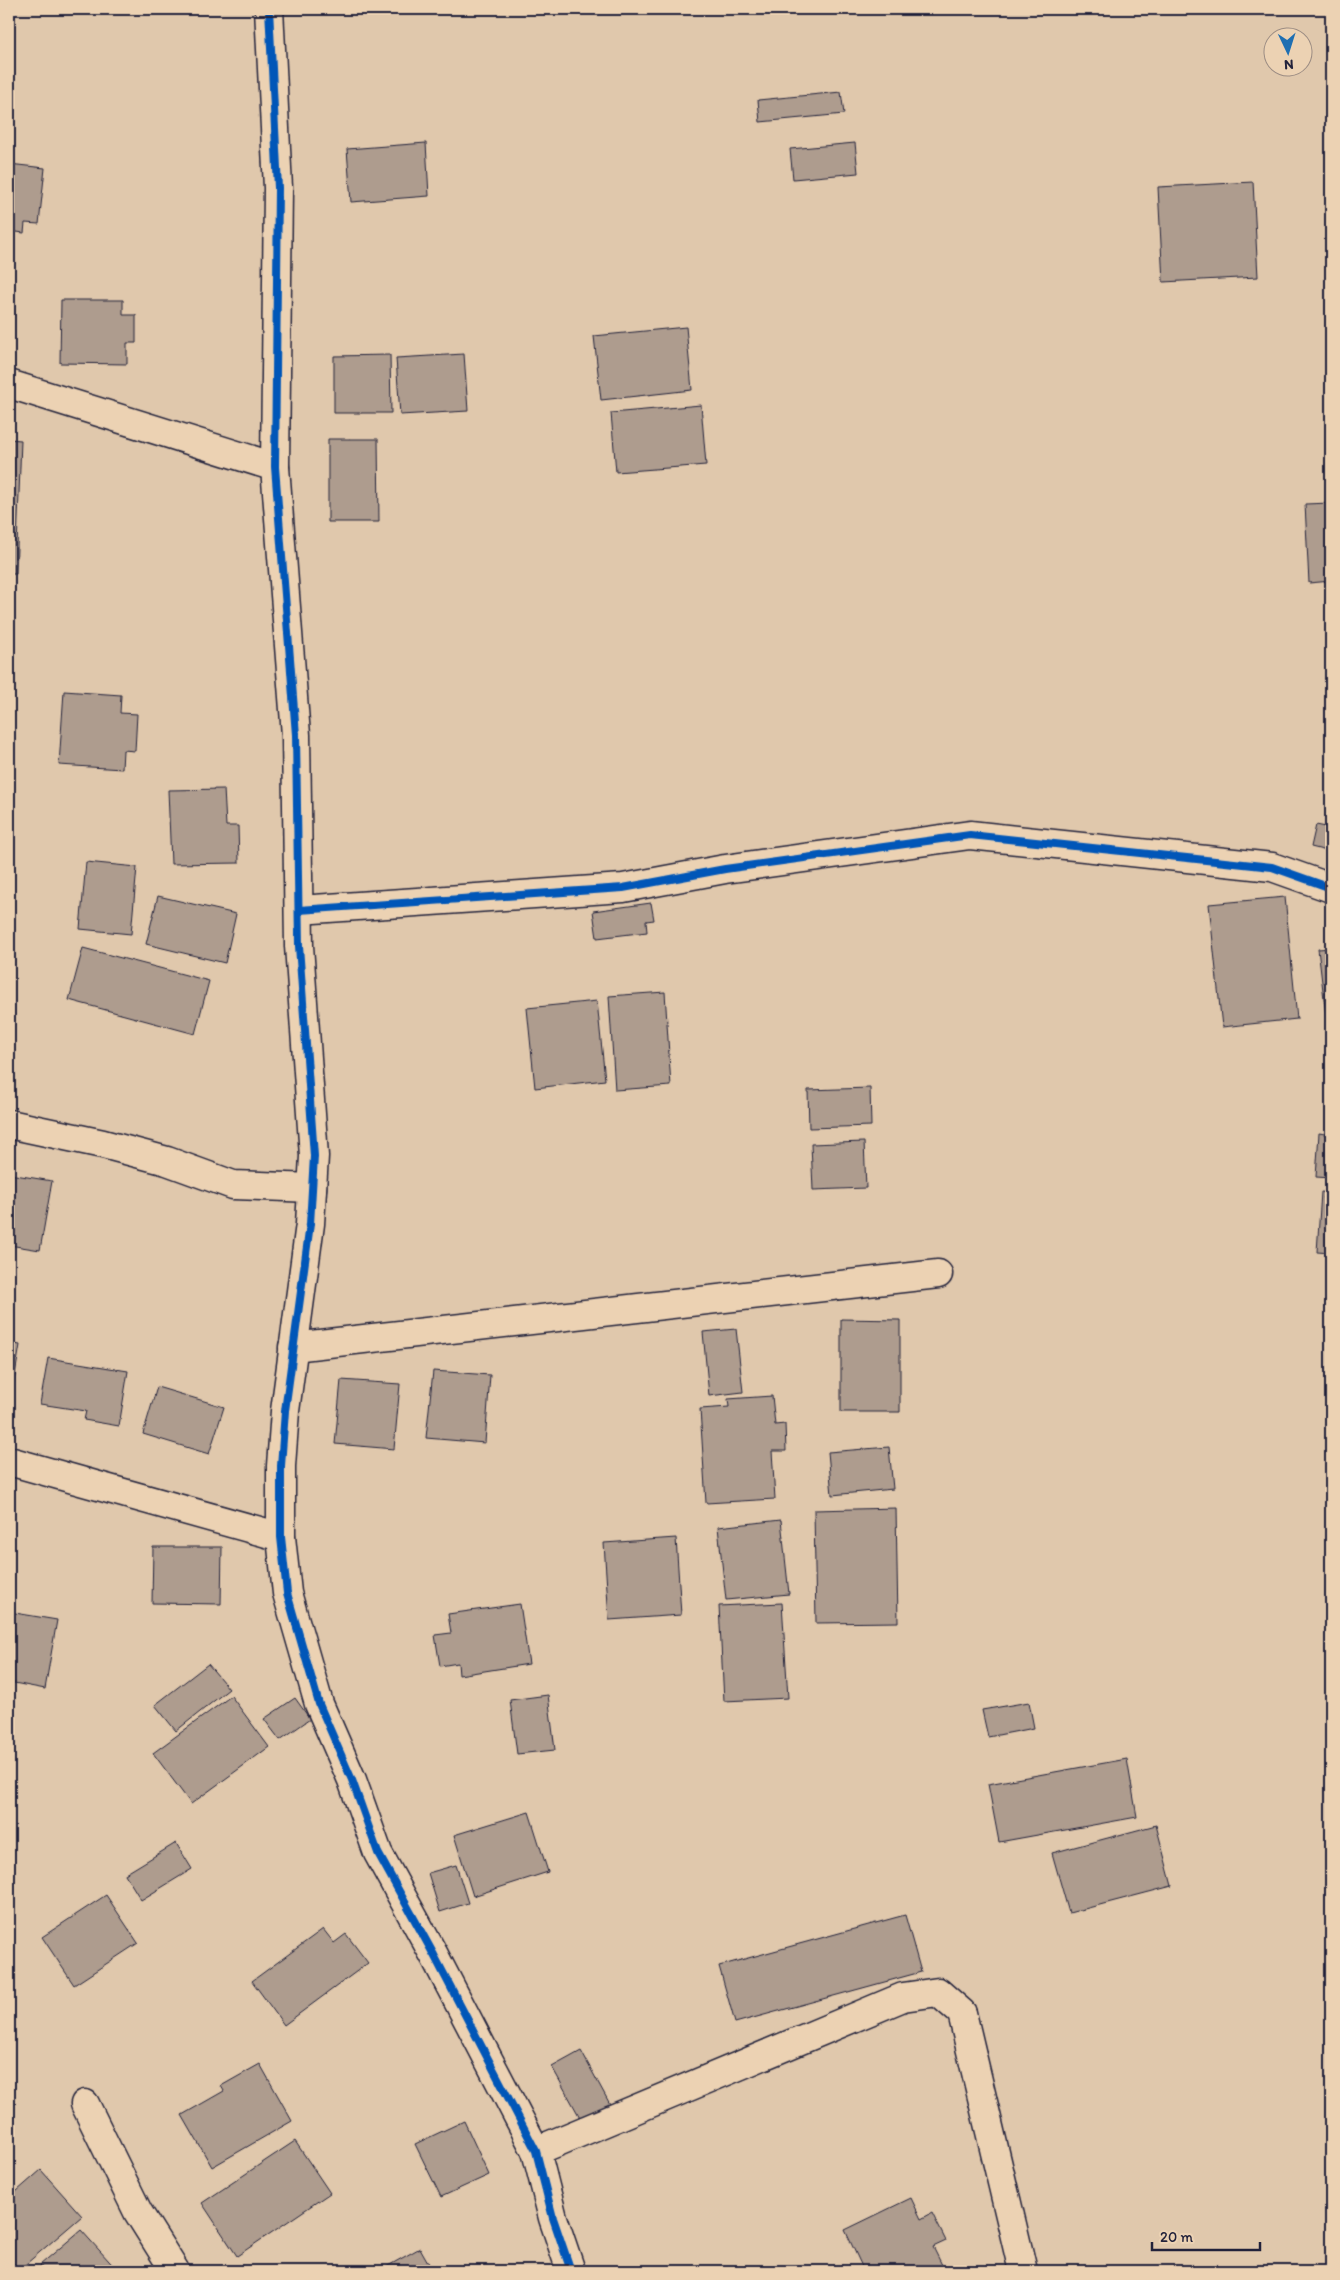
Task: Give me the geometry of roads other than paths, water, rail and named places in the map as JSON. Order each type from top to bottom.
[{"type":"street","points":[[269,9],[278,188],[275,467],[296,735],[299,946],[314,1156],[310,1224],[284,1420],[281,1537],[287,1593],[319,1704],[352,1780],[378,1853],[434,1955],[536,2151],[553,2218],[571,2271]]},
{"type":"street","points":[[9,384],[275,467]]},
{"type":"street","points":[[299,910],[623,888],[725,869],[970,835],[1272,867],[1331,888]]},
{"type":"street","points":[[9,1124],[140,1154],[233,1186],[312,1188]]},
{"type":"street","points":[[293,1347],[938,1274]]},
{"type":"street","points":[[9,1461],[281,1537]]},
{"type":"street","points":[[536,2151],[903,1997],[938,1992],[962,2014],[1023,2271]]},
{"type":"street","points":[[85,2104],[138,2212],[175,2271]]}]
